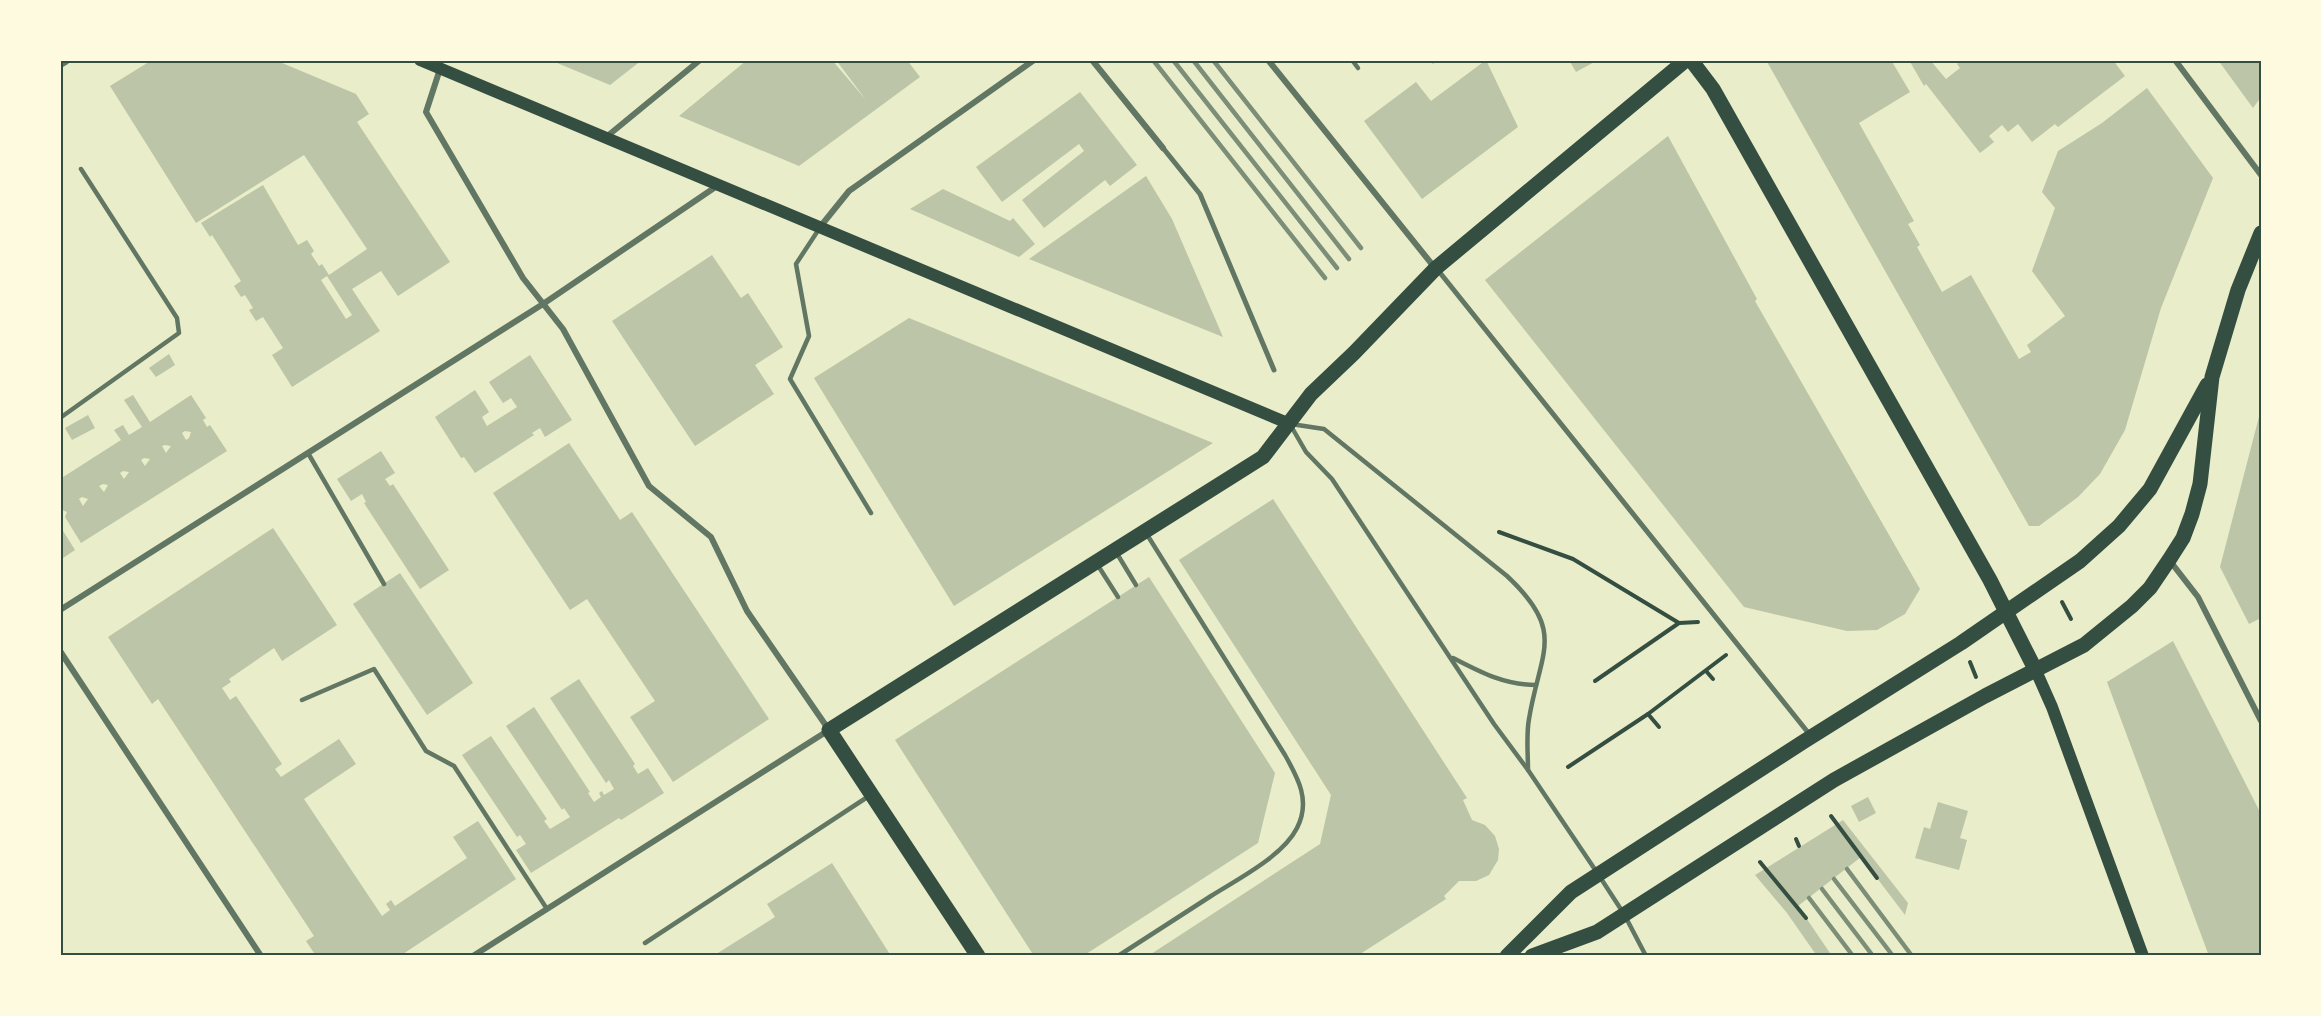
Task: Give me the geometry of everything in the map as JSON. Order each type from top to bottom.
[{"type":"main road","points":[[420,60],[1290,424]]},
{"type":"main road","points":[[978,956],[829,730],[1263,457],[1311,394],[1436,268],[1686,60]]},
{"type":"main road","points":[[1691,60],[1713,88],[2007,612],[2052,707],[2143,956]]},
{"type":"main road","points":[[1507,956],[1570,892],[2007,612],[2102,543],[2135,508],[2164,465],[2211,377],[2238,290],[2261,234]]},
{"type":"main road","points":[[1532,956],[1597,932],[1834,780],[2084,645],[2112,623],[2150,588],[2183,538],[2200,484],[2211,377]]},
{"type":"street","points":[[60,63],[65,60]]},
{"type":"street","points":[[604,138],[700,60]]},
{"type":"street","points":[[820,227],[849,191],[1034,60]]},
{"type":"street","points":[[1092,60],[1200,194],[1274,370]]},
{"type":"street","points":[[1268,60],[1811,737]]},
{"type":"street","points":[[2175,60],[2261,175]]},
{"type":"street","points":[[440,69],[426,112],[523,278],[563,329],[649,486],[711,537],[747,611],[829,730],[472,956]]},
{"type":"street","points":[[60,610],[543,304],[720,184]]},
{"type":"street","points":[[2169,560],[2198,597],[2261,721]]},
{"type":"street","points":[[60,651],[261,956]]},
{"type":"lane","points":[[1352,60],[1358,68]]},
{"type":"lane","points":[[60,418],[179,333],[177,318],[81,169]]},
{"type":"lane","points":[[820,227],[796,264],[809,336],[790,379],[871,513]]},
{"type":"lane","points":[[1290,424],[1306,452],[1332,479],[1494,724],[1598,874],[1624,914],[1647,956]]},
{"type":"lane","points":[[1290,424],[1324,429],[1522,590],[1541,617],[1546,641],[1528,722],[1528,770]]},
{"type":"lane","points":[[308,453],[384,584]]},
{"type":"lane","points":[[1118,956],[1248,873],[1286,845],[1298,827],[1302,813],[1303,794],[1299,781],[1285,755],[1145,531]]},
{"type":"lane","points":[[1115,550],[1136,585]]},
{"type":"lane","points":[[1096,562],[1118,597]]},
{"type":"lane","points":[[1451,657],[1505,682],[1536,685]]},
{"type":"lane","points":[[302,700],[374,669],[426,751],[454,766],[547,909]]},
{"type":"lane","points":[[645,943],[871,795]]},
{"type":"path","points":[[1499,532],[1573,559],[1679,623]]},
{"type":"path","points":[[2062,602],[2071,619]]},
{"type":"path","points":[[1594,681],[1679,623],[1720,621]]},
{"type":"path","points":[[1568,767],[1648,714],[1739,645]]},
{"type":"path","points":[[1966,656],[1977,679]]},
{"type":"path","points":[[1706,671],[1713,679]]},
{"type":"path","points":[[1648,714],[1659,727]]},
{"type":"path","points":[[1831,816],[1877,878]]},
{"type":"path","points":[[1796,839],[1800,846]]},
{"type":"path","points":[[1760,862],[1806,918]]},
{"type":"building","points":[[152,60],[275,60],[356,94],[369,114],[357,122],[450,262],[398,296],[381,271],[352,289],[380,331],[292,387],[272,355],[283,348],[263,317],[256,321],[249,310],[253,308],[245,295],[241,297],[234,286],[241,281],[212,235],[210,237],[201,223],[263,185],[298,245],[307,240],[314,251],[311,254],[319,266],[322,264],[329,275],[367,249],[304,155],[196,223],[110,86]],"holes":[[[327,276],[352,315],[346,319],[321,280]]]},
{"type":"building","points":[[550,60],[642,60],[610,85]]},
{"type":"building","points":[[747,60],[832,60],[866,100],[836,60],[907,60],[920,77],[799,166],[679,116]]},
{"type":"building","points":[[1486,60],[1518,127],[1422,199],[1364,121],[1416,82],[1431,101]]},
{"type":"building","points":[[1569,60],[1598,60],[1576,72]]},
{"type":"building","points":[[1766,60],[1891,60],[1910,92],[1859,123],[1914,221],[1908,224],[1920,245],[1917,247],[1942,292],[1971,275],[2019,359],[2031,352],[2027,345],[2065,316],[2032,271],[2055,208],[2042,192],[2058,151],[2102,123],[2147,88],[2213,178],[2161,308],[2125,430],[2100,474],[2078,497],[2039,526],[2029,526]]},
{"type":"building","points":[[1909,60],[1930,60],[1946,79],[1960,68],[1957,64],[1961,60],[2113,60],[2125,76],[2058,127],[2055,124],[2032,142],[2018,124],[2008,132],[2002,125],[1989,136],[1994,142],[1980,153],[1926,84],[1924,86]]},
{"type":"building","points":[[2218,60],[2261,60],[2261,97],[2253,108]]},
{"type":"building","points":[[1080,92],[1137,165],[1110,186],[1105,180],[1044,228],[1022,200],[1084,151],[1079,144],[1002,202],[976,167]]},
{"type":"building","points":[[1668,136],[1757,299],[1755,301],[1920,589],[1905,614],[1877,630],[1847,631],[1744,607],[1485,280]]},
{"type":"building","points":[[1146,176],[1172,219],[1223,337],[1029,259]]},
{"type":"building","points":[[943,189],[1010,221],[1013,218],[1035,244],[1019,257],[910,209]]},
{"type":"building","points":[[712,255],[741,298],[748,293],[783,347],[755,365],[774,394],[695,446],[612,321]]},
{"type":"building","points":[[909,318],[1213,443],[954,606],[814,378]]},
{"type":"building","points":[[169,354],[175,365],[156,377],[149,368]]},
{"type":"building","points":[[530,355],[572,420],[545,437],[540,428],[532,433],[534,435],[475,473],[464,457],[461,458],[435,417],[475,390],[489,412],[482,417],[487,426],[517,407],[511,398],[503,403],[489,382]]},
{"type":"building","points":[[133,395],[150,422],[191,395],[206,418],[203,420],[207,427],[210,425],[227,451],[81,543],[65,517],[67,512],[60,509],[60,479],[121,440],[114,430],[123,425],[129,435],[142,427],[124,400]],"holes":[[[185,431],[191,432],[186,440],[182,433]],[[162,446],[171,446],[166,453]],[[150,459],[145,466],[141,460]],[[123,471],[129,472],[124,479],[120,473]],[[103,484],[108,485],[104,492],[99,486]],[[82,497],[88,499],[83,506],[79,499]]]},
{"type":"building","points":[[2261,409],[2261,618],[2249,624],[2220,567]]},
{"type":"building","points":[[88,415],[95,428],[72,440],[65,428]]},
{"type":"building","points":[[569,443],[620,520],[632,512],[769,719],[673,782],[630,717],[655,701],[587,599],[570,610],[493,493]]},
{"type":"building","points":[[381,451],[395,473],[385,479],[390,486],[393,484],[449,570],[420,589],[364,503],[366,502],[362,494],[351,501],[337,479]]},
{"type":"building","points":[[1273,499],[1467,798],[1463,800],[1472,820],[1485,825],[1495,836],[1499,849],[1498,860],[1489,875],[1476,881],[1459,881],[1444,896],[1446,899],[1357,956],[1148,956],[1320,844],[1331,795],[1179,560]]},
{"type":"building","points":[[60,526],[75,550],[60,560]]},
{"type":"building","points":[[273,528],[337,625],[282,661],[274,648],[229,679],[231,682],[222,688],[230,700],[236,696],[282,764],[275,769],[281,777],[339,739],[356,764],[304,799],[382,916],[390,910],[386,904],[391,900],[395,906],[467,858],[453,837],[478,821],[516,879],[400,956],[316,956],[306,941],[314,936],[158,699],[152,704],[108,637]]},
{"type":"building","points":[[400,573],[473,683],[427,715],[353,604]]},
{"type":"building","points":[[1149,577],[1275,773],[1258,843],[1083,956],[1034,956],[895,740]]},
{"type":"building","points":[[2173,641],[2261,814],[2261,956],[2209,956],[2107,682]]},
{"type":"building","points":[[579,679],[635,764],[633,766],[638,774],[648,768],[664,793],[531,873],[516,850],[526,844],[520,835],[517,837],[462,755],[491,736],[547,819],[544,821],[550,829],[570,817],[564,808],[562,810],[506,726],[534,707],[590,792],[588,793],[594,802],[601,797],[599,793],[602,791],[604,795],[614,789],[609,780],[606,783],[550,698]]},
{"type":"building","points":[[1868,797],[1876,813],[1859,822],[1851,806]]},
{"type":"building","points":[[1938,802],[1968,811],[1960,838],[1967,840],[1959,870],[1915,858],[1924,827],[1930,829]]},
{"type":"building","points":[[1843,820],[1908,903],[1905,915],[1861,857],[1798,906],[1832,956],[1817,956],[1787,913],[1755,875]]},
{"type":"building","points":[[832,863],[891,956],[713,956],[775,917],[767,904]]},
{"type":"railway","points":[[1153,60],[1325,278]]},
{"type":"railway","points":[[1173,60],[1337,268]]},
{"type":"railway","points":[[1193,60],[1349,259]]},
{"type":"railway","points":[[1213,60],[1361,248]]},
{"type":"railway","points":[[1847,869],[1912,956]]},
{"type":"railway","points":[[1834,879],[1893,956]]},
{"type":"railway","points":[[1822,889],[1873,956]]},
{"type":"railway","points":[[1809,898],[1853,956]]}]
